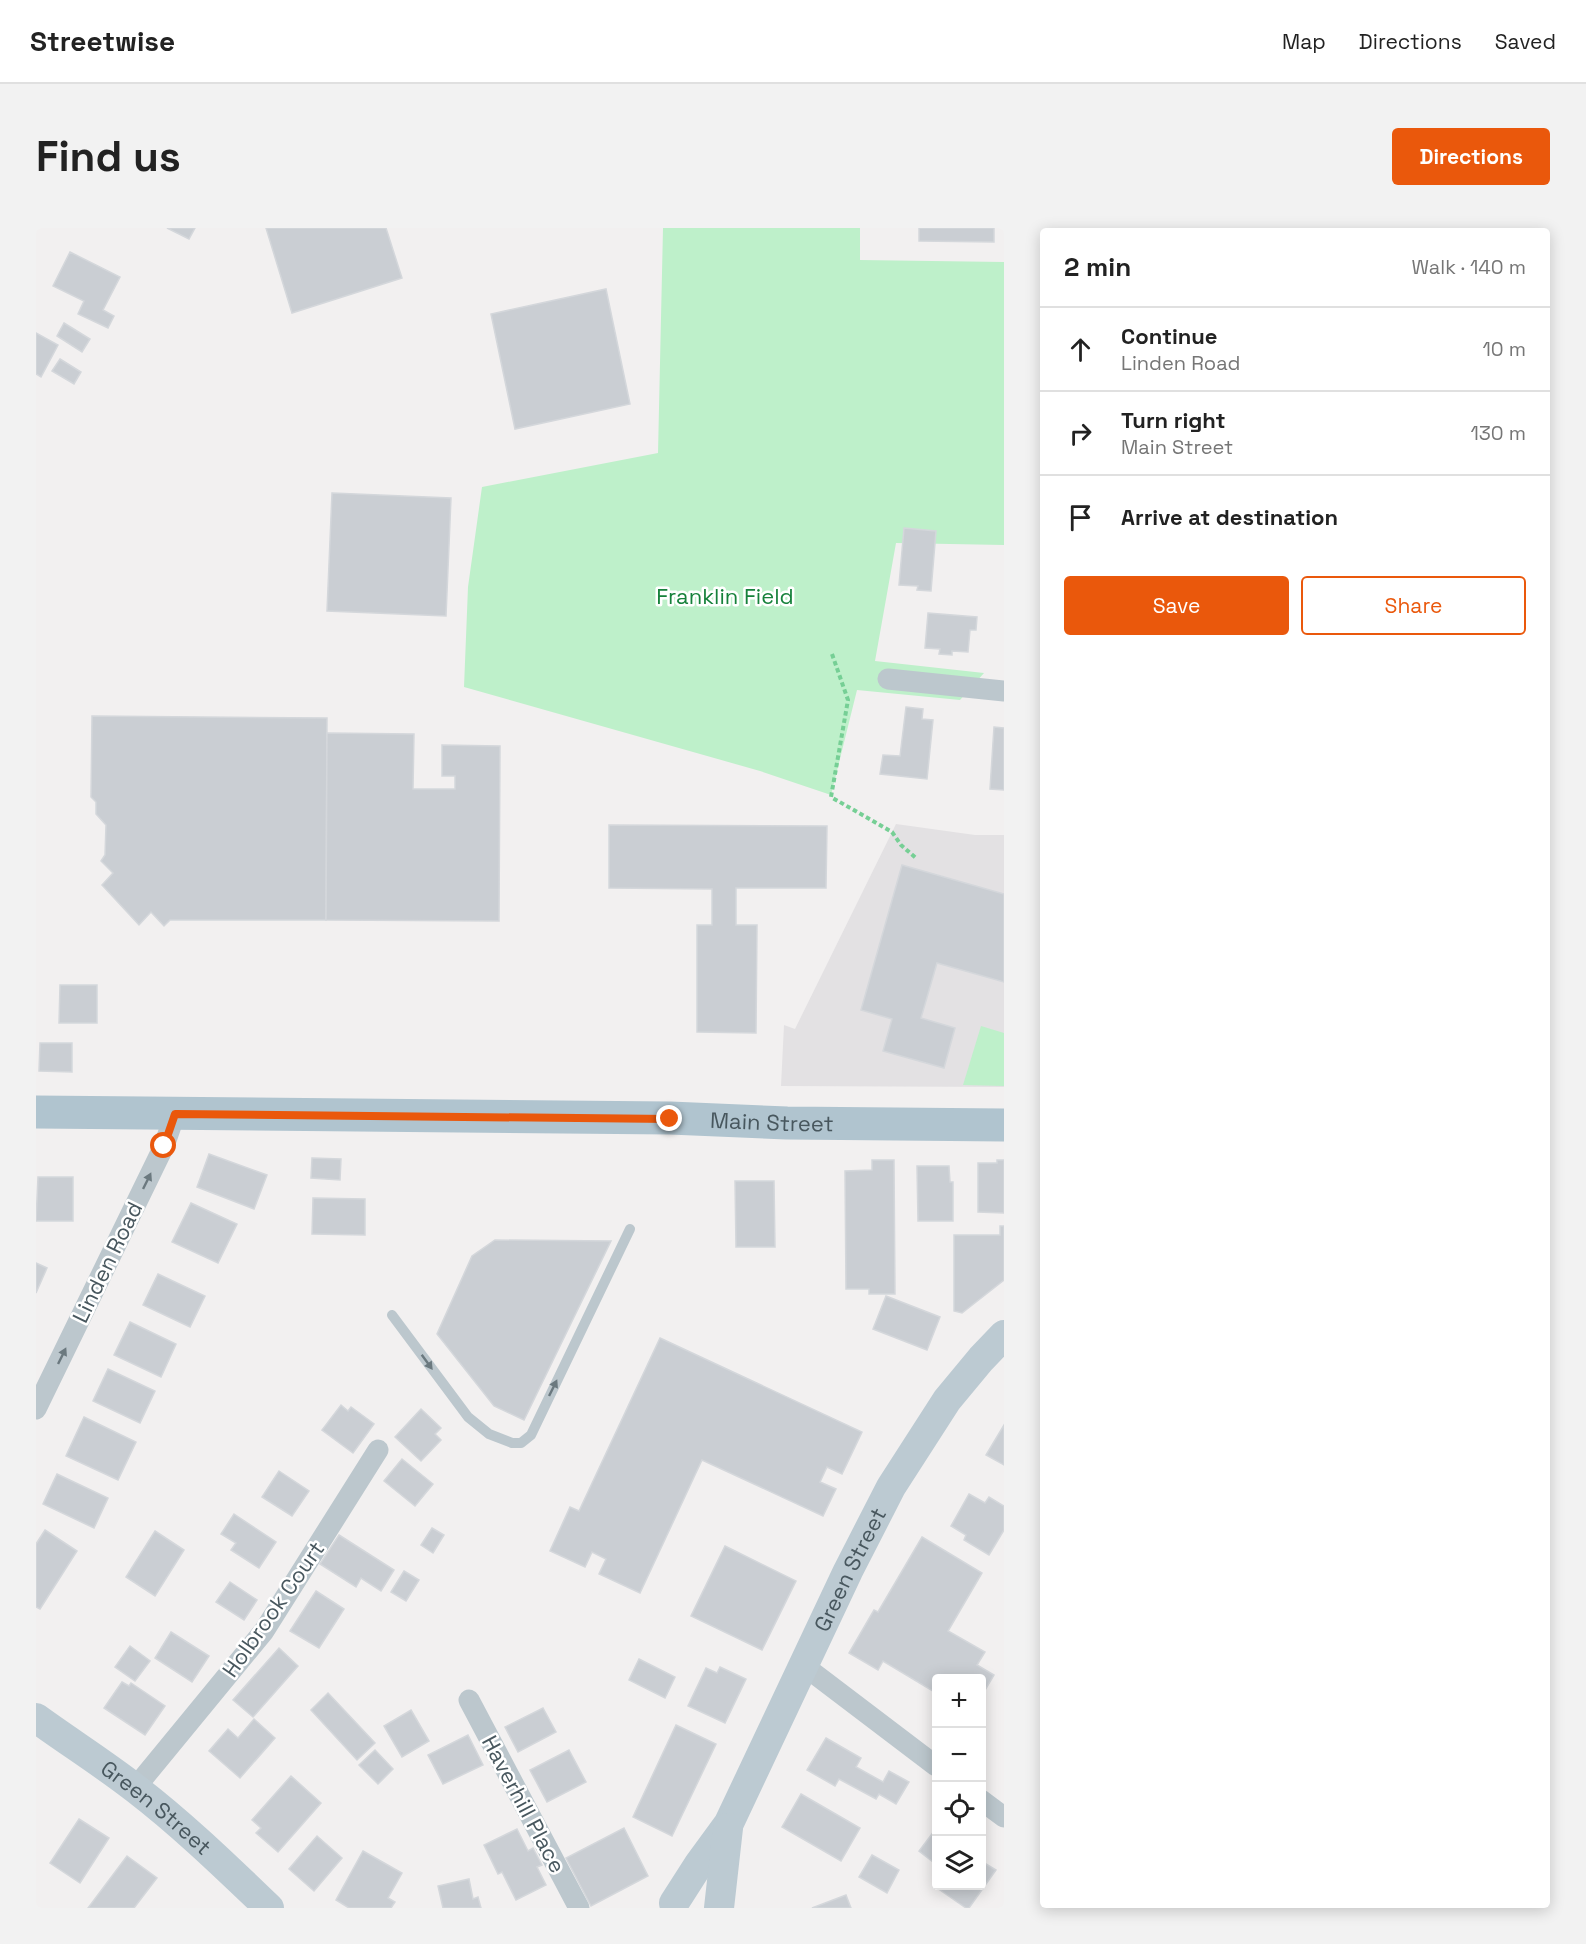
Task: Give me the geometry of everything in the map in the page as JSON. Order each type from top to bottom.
[{"type":"main road","name":"Main Street","points":[[36,1112],[1004,1125]]},
{"type":"street","points":[[888,679],[1004,691]]},
{"type":"street","name":"Linden Road","points":[[36,1409],[164,1146],[175,1114]]},
{"type":"street","name":"Green Street","points":[[668,1905],[729,1823],[848,1571],[895,1479],[947,1400],[1004,1335]]},
{"type":"street","name":"Holbrook Court","points":[[135,1788],[264,1631],[378,1450]]},
{"type":"street","points":[[803,1665],[932,1763]]},
{"type":"street","name":"Haverhill Place","points":[[469,1700],[579,1908]]},
{"type":"street","name":"Green Street","points":[[36,1718],[135,1788],[217,1858],[269,1908]]},
{"type":"street","points":[[986,1804],[1004,1817]]},
{"type":"street","name":"Green Street","points":[[720,1908],[722,1871],[729,1823]]},
{"type":"street","points":[[668,1905],[690,1901],[707,1908]]},
{"type":"lane","points":[[392,1315],[468,1417],[489,1434],[512,1443],[521,1443],[531,1434],[630,1229]]},
{"type":"path","points":[[832,654],[848,700],[831,797],[892,832],[917,859]]},
{"type":"shaded area","points":[[896,824],[975,835],[1004,835],[1004,1087],[781,1086],[784,1025],[795,1029]]},
{"type":"green space","name":"Franklin Field","points":[[663,228],[860,228],[860,260],[1004,262],[1004,545],[896,543],[875,661],[984,673],[960,700],[857,690],[831,795],[760,771],[464,687],[468,587],[482,487],[658,453]]},
{"type":"green space","points":[[981,1026],[1004,1033],[1004,1086],[963,1085]]},
{"type":"building","points":[[167,228],[195,228],[189,239]]},
{"type":"building","points":[[266,228],[386,228],[402,278],[292,313]]},
{"type":"building","points":[[919,228],[994,228],[994,242],[919,241]]},
{"type":"building","points":[[70,252],[120,277],[103,310],[114,316],[108,328],[78,314],[84,301],[53,286]]},
{"type":"building","points":[[606,289],[630,404],[515,429],[491,314]]},
{"type":"building","points":[[64,323],[90,339],[82,352],[57,336]]},
{"type":"building","points":[[36,333],[58,345],[41,377],[36,374]]},
{"type":"building","points":[[60,359],[81,372],[74,384],[52,371]]},
{"type":"building","points":[[332,493],[451,498],[446,616],[327,611]]},
{"type":"building","points":[[904,528],[936,531],[931,591],[917,590],[918,586],[899,585]]},
{"type":"building","points":[[928,613],[977,617],[976,630],[970,630],[968,652],[952,651],[952,655],[939,654],[940,649],[925,648]]},
{"type":"building","points":[[906,707],[923,709],[922,719],[933,720],[927,779],[880,774],[883,755],[900,756]]},
{"type":"building","points":[[92,716],[327,718],[326,920],[170,920],[164,926],[151,912],[139,925],[102,885],[113,873],[101,861],[105,855],[106,825],[96,814],[96,802],[91,797]]},
{"type":"building","points":[[994,727],[1004,728],[1004,790],[990,789]]},
{"type":"building","points":[[327,733],[414,734],[413,789],[455,789],[455,776],[442,776],[442,745],[500,746],[499,921],[326,920]]},
{"type":"building","points":[[609,825],[827,826],[826,888],[736,888],[736,925],[757,925],[756,1033],[697,1032],[697,925],[712,925],[712,889],[609,888]]},
{"type":"building","points":[[902,865],[1004,894],[1004,982],[937,963],[921,1018],[955,1028],[944,1068],[883,1051],[892,1019],[861,1010]]},
{"type":"building","points":[[60,985],[97,985],[97,1023],[59,1023]]},
{"type":"building","points":[[40,1043],[72,1043],[72,1072],[39,1071]]},
{"type":"building","points":[[209,1154],[267,1175],[254,1209],[197,1187]]},
{"type":"building","points":[[312,1158],[341,1159],[340,1180],[311,1178]]},
{"type":"building","points":[[872,1160],[894,1160],[895,1294],[869,1294],[869,1289],[846,1289],[845,1171],[872,1170]]},
{"type":"building","points":[[997,1160],[1004,1160],[1004,1213],[978,1212],[978,1163],[997,1163]]},
{"type":"building","points":[[917,1166],[949,1166],[950,1182],[953,1182],[953,1221],[918,1221]]},
{"type":"building","points":[[38,1177],[73,1177],[73,1221],[36,1221]]},
{"type":"building","points":[[735,1181],[774,1181],[775,1247],[736,1247]]},
{"type":"building","points":[[313,1198],[365,1199],[365,1235],[312,1234]]},
{"type":"building","points":[[191,1203],[237,1224],[218,1263],[172,1242]]},
{"type":"building","points":[[1000,1226],[1004,1226],[1004,1280],[962,1313],[954,1311],[954,1235],[1000,1235]]},
{"type":"building","points":[[495,1240],[611,1241],[524,1420],[494,1406],[437,1334],[472,1256]]},
{"type":"building","points":[[36,1263],[47,1268],[36,1293]]},
{"type":"building","points":[[158,1274],[205,1296],[190,1327],[143,1305]]},
{"type":"building","points":[[886,1296],[940,1317],[927,1350],[873,1329]]},
{"type":"building","points":[[130,1322],[176,1344],[161,1377],[114,1355]]},
{"type":"building","points":[[660,1338],[862,1432],[842,1474],[827,1467],[820,1482],[836,1489],[823,1516],[702,1460],[640,1593],[599,1574],[606,1559],[592,1552],[585,1567],[550,1551],[570,1507],[579,1511]]},
{"type":"building","points":[[108,1369],[155,1391],[140,1423],[93,1401]]},
{"type":"building","points":[[341,1405],[348,1411],[351,1407],[374,1424],[353,1453],[322,1430]]},
{"type":"building","points":[[421,1409],[441,1428],[435,1434],[441,1440],[421,1461],[395,1437]]},
{"type":"building","points":[[84,1417],[136,1442],[118,1480],[66,1456]]},
{"type":"building","points":[[1004,1425],[1004,1465],[986,1455]]},
{"type":"building","points":[[402,1459],[433,1484],[415,1506],[384,1481]]},
{"type":"building","points":[[279,1471],[309,1491],[292,1516],[262,1497]]},
{"type":"building","points":[[57,1474],[108,1498],[94,1528],[43,1504]]},
{"type":"building","points":[[969,1494],[985,1503],[989,1497],[1004,1506],[1004,1530],[989,1555],[964,1540],[966,1535],[951,1526]]},
{"type":"building","points":[[234,1514],[276,1542],[259,1568],[231,1550],[236,1543],[221,1534]]},
{"type":"building","points":[[432,1528],[444,1535],[433,1553],[421,1545]]},
{"type":"building","points":[[45,1530],[77,1551],[40,1609],[36,1607],[36,1544]]},
{"type":"building","points":[[155,1531],[184,1550],[155,1596],[126,1577]]},
{"type":"building","points":[[339,1535],[394,1570],[381,1591],[361,1578],[356,1587],[320,1564]]},
{"type":"building","points":[[922,1537],[982,1573],[948,1631],[985,1652],[977,1665],[994,1675],[986,1689],[986,1674],[932,1674],[932,1691],[883,1661],[878,1670],[849,1653],[874,1610],[878,1612]]},
{"type":"building","points":[[725,1546],[796,1581],[762,1650],[691,1616]]},
{"type":"building","points":[[404,1571],[419,1580],[406,1601],[391,1592]]},
{"type":"building","points":[[230,1582],[257,1600],[244,1620],[216,1602]]},
{"type":"building","points":[[316,1591],[344,1609],[319,1648],[290,1631]]},
{"type":"building","points":[[171,1632],[209,1656],[192,1682],[155,1658]]},
{"type":"building","points":[[130,1646],[150,1661],[135,1681],[115,1667]]},
{"type":"building","points":[[279,1648],[298,1666],[253,1717],[233,1700]]},
{"type":"building","points":[[639,1659],[675,1677],[665,1698],[629,1680]]},
{"type":"building","points":[[720,1667],[746,1679],[725,1723],[688,1706],[706,1668],[717,1673]]},
{"type":"building","points":[[122,1682],[129,1686],[131,1683],[165,1706],[145,1735],[104,1708]]},
{"type":"building","points":[[328,1693],[375,1743],[357,1760],[311,1710]]},
{"type":"building","points":[[543,1708],[556,1732],[518,1752],[505,1727]]},
{"type":"building","points":[[411,1710],[429,1741],[402,1757],[384,1726]]},
{"type":"building","points":[[254,1719],[275,1738],[240,1778],[209,1751],[228,1729],[238,1738]]},
{"type":"building","points":[[676,1725],[716,1744],[672,1836],[633,1817]]},
{"type":"building","points":[[468,1735],[483,1765],[443,1784],[428,1755]]},
{"type":"building","points":[[826,1738],[861,1758],[856,1767],[883,1782],[889,1771],[909,1782],[896,1804],[879,1794],[876,1799],[839,1779],[835,1786],[807,1770]]},
{"type":"building","points":[[375,1750],[393,1769],[378,1784],[359,1765]]},
{"type":"building","points":[[569,1750],[586,1782],[547,1802],[530,1770]]},
{"type":"building","points":[[291,1776],[321,1803],[278,1852],[256,1833],[261,1828],[252,1820]]},
{"type":"building","points":[[801,1794],[860,1828],[841,1861],[782,1827]]},
{"type":"building","points":[[79,1819],[109,1838],[80,1883],[50,1863]]},
{"type":"building","points":[[624,1828],[648,1876],[591,1906],[566,1858]]},
{"type":"building","points":[[517,1829],[528,1851],[533,1848],[542,1865],[537,1867],[546,1885],[516,1900],[502,1872],[498,1874],[484,1845]]},
{"type":"building","points":[[932,1834],[932,1861],[919,1851]]},
{"type":"building","points":[[317,1836],[342,1858],[314,1891],[289,1869]]},
{"type":"building","points":[[363,1851],[402,1873],[388,1898],[395,1902],[391,1908],[349,1908],[336,1900]]},
{"type":"building","points":[[872,1855],[899,1870],[887,1893],[859,1877]]},
{"type":"building","points":[[127,1856],[157,1878],[134,1908],[88,1908]]},
{"type":"building","points":[[986,1864],[996,1870],[986,1884]]},
{"type":"building","points":[[469,1879],[473,1899],[478,1897],[481,1908],[443,1908],[438,1886]]},
{"type":"building","points":[[940,1890],[982,1890],[969,1908]]},
{"type":"building","points":[[846,1895],[851,1908],[812,1908]]},
{"type":"route","points":[[164,1146],[175,1114],[670,1119]]}]
